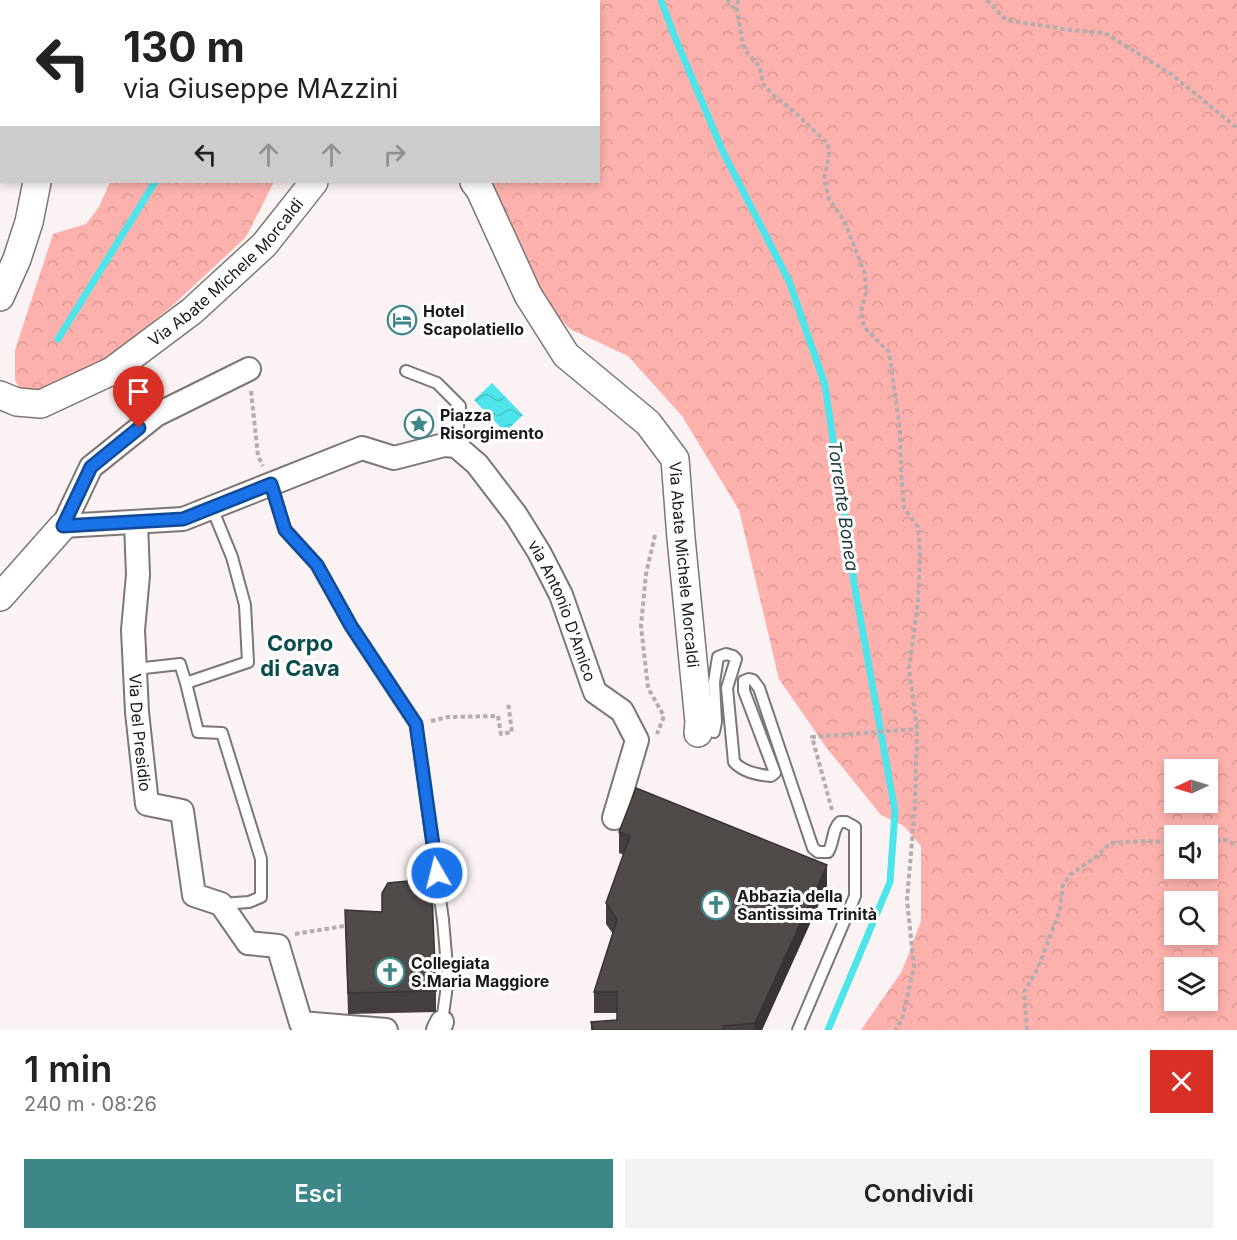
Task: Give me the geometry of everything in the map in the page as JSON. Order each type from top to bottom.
[{"type":"street","points":[[0,297],[17,259],[29,222],[37,183]]},
{"type":"street","name":"Via Abate Michele Morcaldi","points":[[0,395],[17,402],[41,404],[112,371],[192,311],[264,245],[313,183]]},
{"type":"street","name":"Via Abate Michele Morcaldi","points":[[475,183],[528,295],[566,355],[648,423],[675,459],[699,722],[706,733]]},
{"type":"street","points":[[0,597],[63,526],[91,467],[156,415],[249,369]]},
{"type":"street","points":[[63,526],[183,519],[362,448],[394,458],[444,445],[456,446]]},
{"type":"street","name":"via Antonio D'Amico","points":[[456,446],[477,464],[516,515],[561,595],[595,692],[622,711],[637,740],[614,818]]},
{"type":"street","name":"Via Del Presidio","points":[[136,523],[138,575],[133,630],[137,712],[147,804],[182,812],[194,895],[221,904]]},
{"type":"street","points":[[221,904],[248,943],[278,946],[300,1023],[386,1030]]},
{"type":"lane","points":[[406,371],[438,383],[460,406],[456,446]]},
{"type":"lane","points":[[271,484],[285,530],[317,565],[351,626],[416,724],[443,920],[448,978],[440,1026]]},
{"type":"lane","points":[[186,683],[248,662],[245,605],[232,557],[212,508]]},
{"type":"lane","points":[[706,733],[716,722],[714,682],[718,657],[726,654],[733,656],[736,659],[727,688],[734,762],[745,771],[771,776],[775,773],[744,691],[744,681],[748,679],[753,680],[759,688],[813,848],[818,852],[828,852],[833,845],[836,826],[840,822],[846,822],[855,827],[855,896],[798,1030]]},
{"type":"lane","points":[[135,669],[180,664],[198,732],[222,733],[261,859],[261,897],[249,902],[221,904]]},
{"type":"path","points":[[727,0],[737,11]]},
{"type":"path","points":[[738,0],[737,11],[744,49],[759,66],[763,84],[828,144],[829,156],[824,179],[829,199],[844,220],[865,274],[866,293],[861,311],[864,327],[889,352],[900,429],[904,508],[918,527],[920,553],[918,602],[909,668],[917,729],[915,806],[907,900],[914,967],[902,1020],[895,1030]]},
{"type":"path","points":[[987,0],[1006,20],[1105,33],[1171,74],[1237,128]]},
{"type":"path","points":[[249,369],[258,456],[271,484]]},
{"type":"path","points":[[657,528],[646,574],[641,626],[648,688],[664,716],[657,736]]},
{"type":"path","points":[[416,724],[448,717],[498,716],[501,734],[512,732],[508,702]]},
{"type":"path","points":[[836,826],[812,737],[917,729]]},
{"type":"path","points":[[1218,840],[1227,840],[1237,846]]},
{"type":"path","points":[[1027,1030],[1024,992],[1038,968],[1060,910],[1062,885],[1071,874],[1097,856],[1110,843],[1164,842]]},
{"type":"path","points":[[278,946],[294,934],[357,924]]},
{"type":"green space","points":[[600,0],[1237,0],[1237,1030],[861,1030],[902,971],[921,921],[921,846],[904,826],[881,815],[826,747],[779,679],[739,510],[682,416],[628,356],[570,329],[550,308],[492,183],[600,183]]},
{"type":"green space","points":[[110,183],[273,183],[246,237],[172,306],[98,366],[63,388],[22,393],[15,380],[15,350],[53,234],[86,224],[99,207]]},
{"type":"water","points":[[492,383],[523,415],[505,432],[474,400]]},
{"type":"building","name":"Abbazia della Santissima Trinità","points":[[636,788],[827,865],[755,1023],[723,1026],[724,1030],[593,1030],[591,1022],[617,1020],[617,992],[594,992],[617,920],[606,903],[630,836],[619,832]]},
{"type":"building","name":"Collegiata S.Maria Maggiore","points":[[431,869],[436,991],[348,993],[345,910],[382,912],[382,893],[388,883],[408,881],[409,870]]},
{"type":"waterway","name":"Torrente Bonea","points":[[661,0],[723,152],[789,281],[825,385],[854,583],[895,811],[890,882],[828,1030]]},
{"type":"waterway","points":[[58,339],[154,183]]},
{"type":"place","name":"Hotel Scapolatiello","points":[[402,320]]},
{"type":"place","name":"Piazza Risorgimento","points":[[419,424]]},
{"type":"place","name":"Abbazia della Santissima Trinità","points":[[716,905]]},
{"type":"place","name":"Collegiata S.Maria Maggiore","points":[[390,972]]},
{"type":"district","name":"Corpo di Cava","points":[[300,656]]},
{"type":"route","points":[[139,428],[91,467],[63,526],[183,519],[271,484],[285,530],[317,565],[351,626],[416,724],[437,873]]}]
